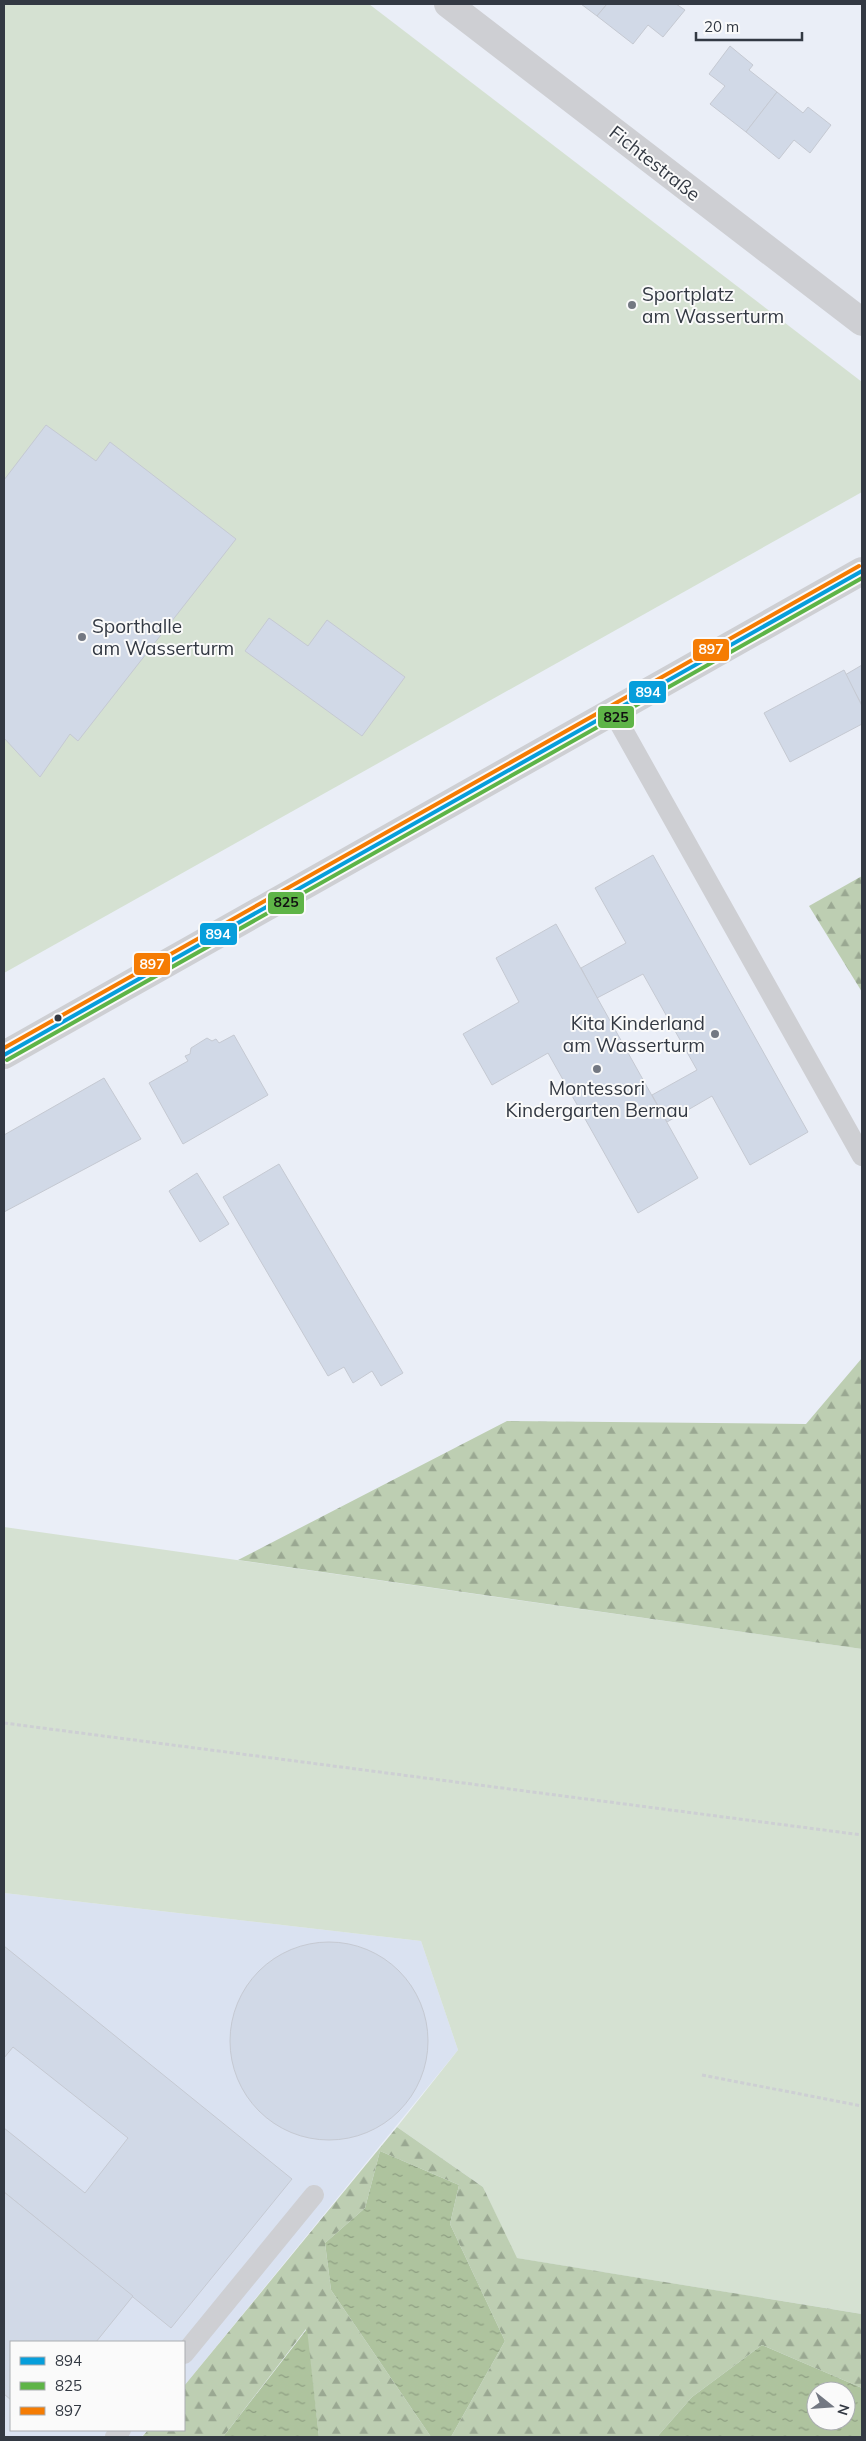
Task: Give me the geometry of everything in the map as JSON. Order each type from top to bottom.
[{"type":"main road","name":"Fichtestraße","points":[[448,4],[862,322]]},
{"type":"main road","points":[[4,1055],[862,571]]},
{"type":"lane","points":[[613,712],[862,1156]]},
{"type":"lane","points":[[185,2353],[314,2195]]},
{"type":"path","points":[[4,1723],[862,1835]]},
{"type":"path","points":[[702,2075],[862,2106]]},
{"type":"shaded area","points":[[4,4],[369,4],[862,382],[862,492],[4,973]]},
{"type":"shaded area","points":[[4,1527],[862,1649],[862,2314],[516,2258],[483,2187],[397,2127],[458,2050],[421,1941],[4,1893]]},
{"type":"shaded area","points":[[4,1893],[421,1941],[458,2050],[185,2385],[185,2341],[10,2341],[10,2431],[147,2431],[141,2437],[4,2437]]},
{"type":"green space","points":[[862,876],[862,992],[809,906]]},
{"type":"green space","points":[[862,1358],[862,1649],[238,1560],[507,1421],[806,1424]]},
{"type":"green space","points":[[397,2127],[483,2187],[517,2258],[862,2314],[862,2388],[856,2385],[856,2381],[846,2381],[762,2345],[692,2397],[657,2437],[451,2437],[505,2341],[450,2224],[459,2185],[380,2151],[365,2208],[325,2243],[331,2290],[431,2437],[319,2437],[306,2329],[223,2437],[142,2437],[147,2431],[185,2431],[185,2385]]},
{"type":"water","points":[[380,2151],[459,2185],[450,2224],[505,2341],[451,2437],[431,2437],[331,2290],[325,2243],[365,2208]]},
{"type":"water","points":[[307,2329],[319,2437],[223,2437]]},
{"type":"water","points":[[762,2345],[846,2381],[806,2381],[806,2431],[856,2431],[856,2385],[862,2388],[862,2437],[657,2437],[692,2397]]},
{"type":"building","points":[[581,4],[607,4],[597,16]]},
{"type":"building","points":[[607,4],[676,4],[685,10],[663,37],[648,25],[633,44],[597,16]]},
{"type":"building","points":[[730,46],[753,65],[749,70],[777,92],[746,132],[710,104],[725,86],[709,74]]},
{"type":"building","points":[[777,92],[803,113],[808,107],[831,125],[810,153],[794,140],[779,159],[746,132]]},
{"type":"building","name":"Sporthalle am Wasserturm","points":[[46,425],[96,461],[110,442],[236,539],[78,741],[70,734],[40,777],[4,738],[4,480]]},
{"type":"building","points":[[269,618],[308,646],[327,620],[405,677],[362,736],[245,651]]},
{"type":"building","points":[[862,665],[862,705],[845,675]]},
{"type":"building","points":[[844,670],[862,706],[862,724],[790,762],[764,713]]},
{"type":"building","name":"Kita Kinderland am Wasserturm","points":[[653,855],[808,1132],[750,1165],[712,1096],[667,1122],[652,1095],[697,1070],[643,974],[597,998],[581,968],[626,943],[595,888]]},
{"type":"building","name":"Montessori Kindergarten Bernau","points":[[556,924],[698,1178],[638,1213],[548,1053],[492,1085],[463,1034],[519,1002],[496,958]]},
{"type":"building","points":[[234,1035],[268,1095],[183,1144],[149,1083],[188,1061],[185,1056],[190,1054],[191,1048],[207,1038],[212,1041],[216,1039],[219,1043]]},
{"type":"building","points":[[104,1078],[141,1139],[4,1212],[4,1135]]},
{"type":"building","points":[[279,1164],[403,1373],[381,1386],[372,1371],[353,1383],[344,1367],[328,1376],[223,1197]]},
{"type":"building","points":[[197,1173],[229,1224],[200,1242],[169,1191]]},
{"type":"building","points":[[329,1942],[348,1944],[367,1950],[384,1959],[399,1971],[411,1986],[420,2003],[426,2022],[428,2041],[426,2060],[420,2079],[411,2096],[399,2111],[384,2123],[367,2132],[348,2138],[329,2140],[310,2138],[291,2132],[274,2123],[259,2111],[247,2096],[238,2079],[232,2060],[230,2041],[232,2022],[238,2003],[247,1986],[259,1971],[274,1959],[291,1950],[310,1944]]},
{"type":"building","points":[[4,1946],[292,2179],[171,2328],[4,2192],[4,2128],[85,2193],[128,2138],[13,2047],[4,2058]]},
{"type":"building","points":[[4,2192],[133,2296],[97,2341],[10,2341],[10,2399],[4,2394]]},
{"type":"transit line","name":"897","points":[[4,1048],[859,566]]},
{"type":"transit line","name":"894","points":[[4,1055],[862,571]]},
{"type":"transit line","name":"825","points":[[7,1060],[862,578]]},
{"type":"place","name":"Sportplatz am Wasserturm","points":[[632,305]]},
{"type":"place","name":"Sporthalle am Wasserturm","points":[[82,637]]},
{"type":"place","name":"Kita Kinderland am Wasserturm","points":[[715,1034]]},
{"type":"place","name":"Montessori Kindergarten Bernau","points":[[597,1069]]}]
